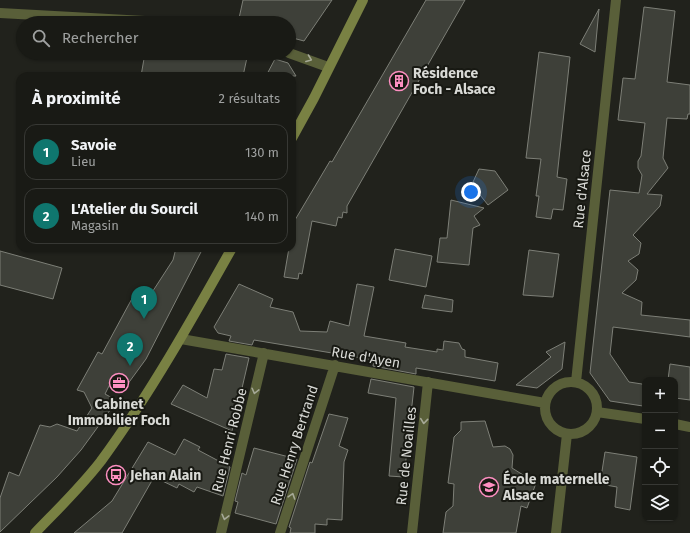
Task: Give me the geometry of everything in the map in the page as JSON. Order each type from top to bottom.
[{"type":"main road","points":[[296,131],[363,0]]},
{"type":"main road","points":[[35,533],[70,498],[101,461],[181,338],[230,252]]},
{"type":"street","name":"Rue d'Alsace","points":[[576,382],[616,0]]},
{"type":"street","points":[[0,13],[55,16]]},
{"type":"street","points":[[296,56],[328,67]]},
{"type":"street","name":"Rue d'Ayen","points":[[181,338],[545,403]]},
{"type":"street","name":"Rue Henri Robbe","points":[[221,533],[264,353]]},
{"type":"street","name":"Rue Henry Bertrand","points":[[280,533],[335,366]]},
{"type":"street","name":"Rue de Noailles","points":[[412,533],[428,382]]},
{"type":"street","points":[[576,382],[583,384],[592,393],[597,404],[597,412],[595,420],[583,431],[567,434],[552,426],[548,419],[545,403],[553,389],[560,384],[576,382]]},
{"type":"street","points":[[597,412],[642,419]]},
{"type":"street","points":[[678,425],[690,427]]},
{"type":"street","points":[[556,533],[567,434]]},
{"type":"building","points":[[243,0],[332,0],[304,41],[296,39],[296,16],[240,16]]},
{"type":"building","name":"Résidence Foch - Alsace","points":[[426,0],[465,0],[347,206],[347,213],[343,212],[342,218],[338,217],[336,226],[312,221],[302,274],[299,273],[298,279],[284,277],[288,252],[296,252],[296,218],[330,161],[332,162]]},
{"type":"building","points":[[644,7],[675,11],[667,82],[690,85],[690,114],[688,114],[687,119],[667,118],[663,158],[668,168],[647,194],[662,195],[660,206],[633,235],[641,243],[639,254],[628,261],[638,270],[636,280],[622,293],[642,302],[641,315],[690,320],[690,337],[613,327],[610,354],[629,382],[642,384],[642,406],[610,401],[590,373],[610,190],[639,193],[642,175],[638,168],[638,161],[641,156],[645,123],[618,120],[623,78],[635,79]]},
{"type":"building","points":[[599,9],[595,52],[580,44]]},
{"type":"building","points":[[539,52],[570,57],[557,177],[567,179],[563,210],[553,209],[551,219],[536,217],[539,196],[536,196],[541,159],[526,158]]},
{"type":"building","points":[[144,60],[246,60],[244,72],[142,72]]},
{"type":"building","points":[[274,60],[278,60],[288,63],[294,72],[268,72]]},
{"type":"building","points":[[479,169],[495,171],[508,190],[488,205],[476,190],[478,188],[473,182]]},
{"type":"building","points":[[451,200],[484,208],[474,216],[480,225],[473,228],[469,265],[437,262],[440,238],[447,238]]},
{"type":"building","points":[[395,249],[432,256],[426,287],[389,280]]},
{"type":"building","points":[[529,250],[559,254],[553,297],[523,295]]},
{"type":"building","points":[[0,251],[62,268],[53,299],[0,285]]},
{"type":"building","points":[[175,252],[201,252],[146,359],[127,385],[113,378],[105,394],[116,400],[116,402],[81,450],[57,477],[0,532],[0,498],[9,472],[19,476],[40,425],[50,427],[57,424],[77,431],[92,408],[84,392],[77,390],[98,352],[102,354],[135,293],[149,297],[173,260]]},
{"type":"building","points":[[239,284],[273,299],[270,307],[293,312],[300,331],[327,332],[330,321],[349,326],[357,284],[374,287],[364,336],[406,343],[405,347],[437,352],[437,349],[443,350],[444,341],[459,343],[462,349],[465,350],[465,357],[498,363],[495,381],[416,368],[416,374],[373,366],[374,360],[254,340],[252,345],[229,341],[231,336],[218,333],[214,327]]},
{"type":"building","points":[[425,295],[453,300],[452,312],[422,308]]},
{"type":"building","points":[[565,342],[562,369],[537,388],[516,385],[551,357],[546,352]]},
{"type":"building","points":[[226,354],[249,358],[232,431],[171,404],[183,385],[207,398],[214,369],[222,370]]},
{"type":"building","points":[[670,364],[690,367],[690,400],[678,398],[678,377],[668,377]]},
{"type":"building","points":[[371,379],[414,387],[404,477],[389,476],[396,398],[368,393]]},
{"type":"building","points":[[329,414],[348,418],[339,446],[348,450],[344,462],[342,520],[327,519],[327,525],[315,524],[315,533],[290,533],[291,528],[289,527],[310,462],[312,463]]},
{"type":"building","points":[[485,421],[493,447],[505,446],[510,449],[513,455],[512,468],[536,483],[527,508],[521,506],[516,533],[443,533],[446,512],[453,506],[454,484],[448,483],[454,437],[461,430],[461,422]]},
{"type":"building","points":[[184,439],[200,447],[198,450],[230,467],[223,496],[197,487],[194,492],[179,484],[177,488],[154,477],[122,533],[74,533],[112,501],[148,442],[175,455]]},
{"type":"building","points":[[254,448],[297,459],[276,524],[235,513],[238,502],[235,501],[242,473],[246,475]]},
{"type":"building","points":[[605,452],[637,457],[630,510],[615,507],[617,487],[600,484]]},
{"type":"place","name":"Résidence Foch - Alsace","points":[[399,81]]},
{"type":"place","name":"Savoie","points":[[144,319]]},
{"type":"place","name":"L'Atelier du Sourcil","points":[[130,366]]},
{"type":"place","name":"Cabinet Immobilier Foch","points":[[119,383]]},
{"type":"place","name":"Jehan Alain","points":[[116,475]]},
{"type":"place","name":"École maternelle Alsace","points":[[489,487]]}]
